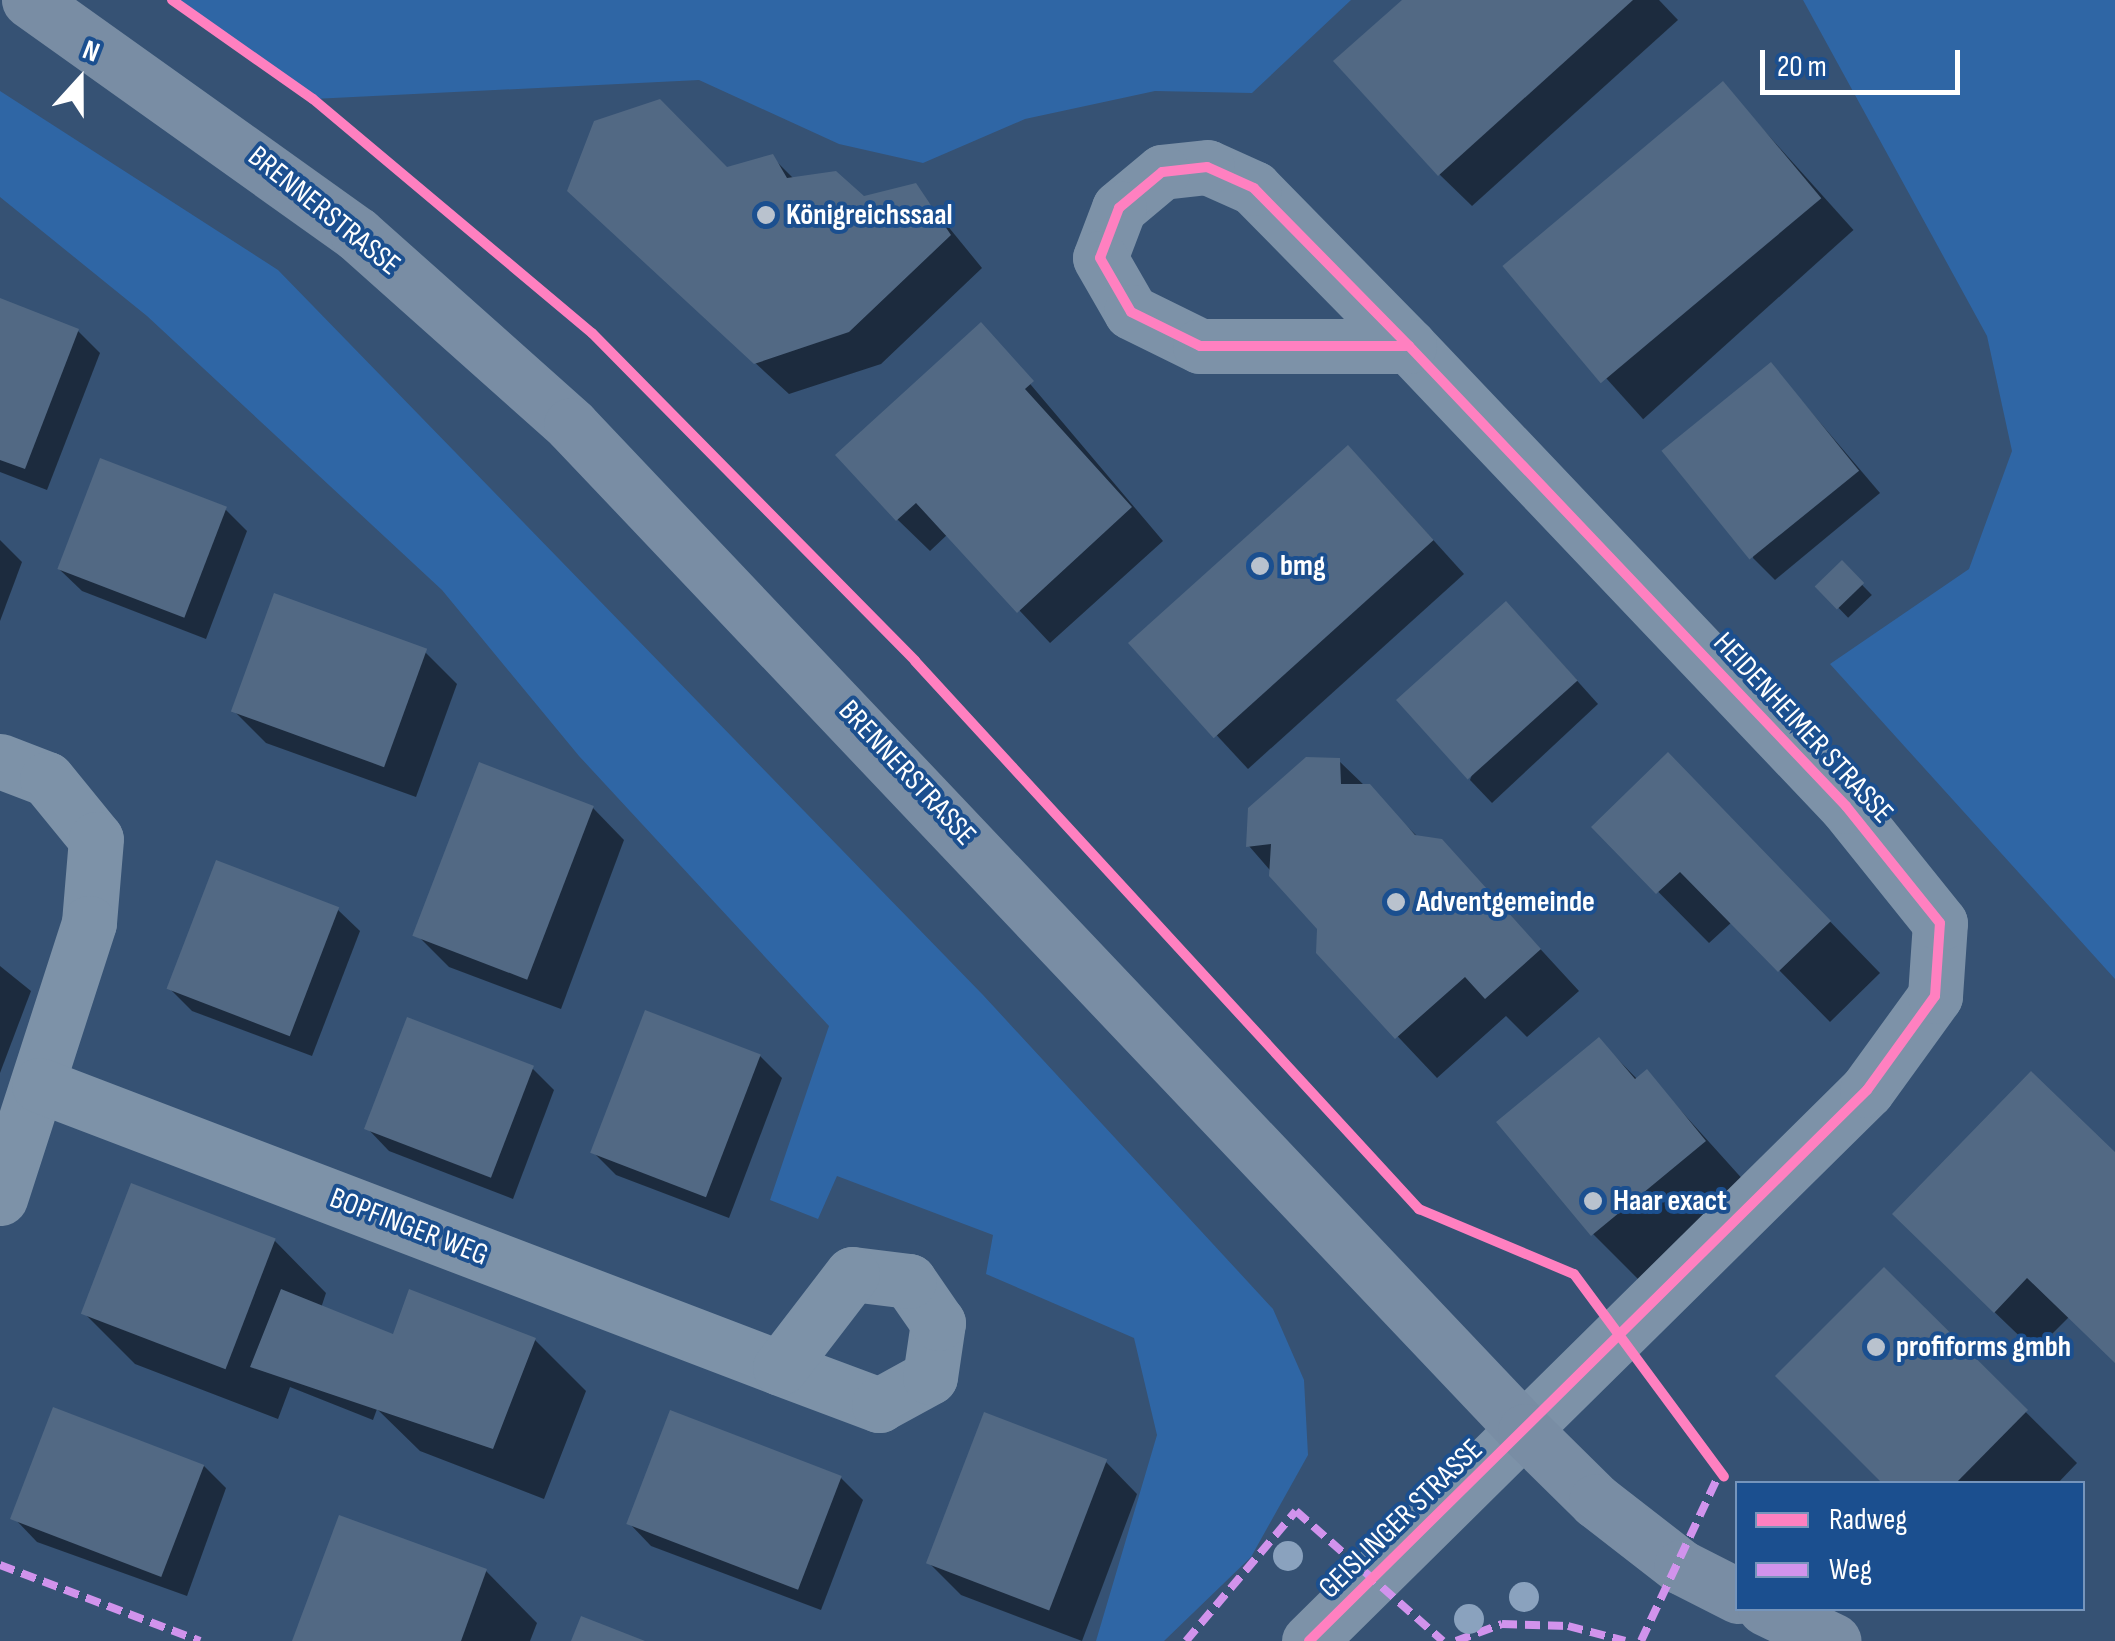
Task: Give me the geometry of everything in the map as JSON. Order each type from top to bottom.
[{"type":"main road","name":"BRENNERSTRASSE","points":[[29,0],[357,234],[571,425],[1525,1431],[1652,1545],[1735,1594]]},
{"type":"main road","points":[[1771,1611],[1834,1641]]},
{"type":"street","name":"HEIDENHEIMER STRASSE","points":[[1409,346],[1200,346],[1131,312],[1100,258],[1119,208],[1162,172],[1207,167],[1254,188],[1409,346],[1846,806],[1940,923],[1935,996],[1866,1090],[1525,1431]]},
{"type":"street","points":[[0,760],[46,779],[96,838],[89,922],[0,1198]]},
{"type":"street","name":"BOPFINGER WEG","points":[[39,1085],[780,1368]]},
{"type":"street","name":"GEISLINGER STRASSE","points":[[1309,1641],[1525,1431]]},
{"type":"shaded area","points":[[172,0],[1351,0],[1252,93],[1155,91],[1025,119],[923,163],[839,144],[699,80],[313,99]]},
{"type":"shaded area","points":[[1803,0],[2115,0],[2115,979],[1830,664],[1969,569],[2012,451],[1987,336]]},
{"type":"shaded area","points":[[0,91],[278,270],[983,995],[1273,1309],[1304,1380],[1308,1455],[1251,1557],[1164,1641],[1096,1641],[1157,1435],[1134,1338],[986,1274],[993,1235],[837,1176],[818,1219],[770,1200],[829,1026],[579,756],[442,590],[147,316],[0,197]]},
{"type":"building","points":[[1402,0],[1633,0],[1438,176],[1333,61]]},
{"type":"building","points":[[1723,81],[1821,198],[1601,383],[1502,266]]},
{"type":"building","name":"Königreichssaal","points":[[660,99],[727,167],[773,154],[787,178],[836,171],[864,196],[916,183],[951,235],[849,332],[754,364],[567,191],[594,121]]},
{"type":"building","points":[[0,298],[79,329],[25,469],[0,460]]},
{"type":"building","points":[[981,322],[1034,381],[1025,389],[1132,507],[1017,613],[916,503],[896,521],[835,455]]},
{"type":"building","points":[[1771,362],[1859,471],[1750,560],[1661,451]]},
{"type":"building","points":[[1348,445],[1434,540],[1214,738],[1128,643]]},
{"type":"building","points":[[100,458],[227,507],[184,618],[57,569]]},
{"type":"building","points":[[1842,560],[1864,583],[1837,609],[1815,586]]},
{"type":"building","points":[[274,593],[427,649],[384,767],[231,711]]},
{"type":"building","points":[[1506,601],[1578,681],[1468,780],[1396,700]]},
{"type":"building","points":[[1668,752],[1831,921],[1778,972],[1680,872],[1656,894],[1591,827]]},
{"type":"building","name":"Adventgemeinde","points":[[1306,757],[1340,758],[1341,784],[1370,784],[1415,835],[1442,839],[1541,949],[1485,999],[1465,977],[1395,1039],[1316,953],[1317,929],[1269,876],[1271,844],[1246,847],[1248,808]]},
{"type":"building","points":[[479,762],[594,806],[527,980],[412,936]]},
{"type":"building","points":[[216,860],[339,907],[290,1036],[167,989]]},
{"type":"building","points":[[645,1010],[761,1054],[706,1197],[590,1153]]},
{"type":"building","points":[[407,1017],[534,1066],[491,1178],[364,1129]]},
{"type":"building","points":[[1599,1037],[1635,1079],[1647,1069],[1706,1141],[1591,1236],[1496,1122]]},
{"type":"building","points":[[2031,1071],[2115,1152],[2115,1363],[2027,1278],[1994,1313],[1892,1214]]},
{"type":"building","points":[[131,1183],[276,1239],[226,1369],[81,1314]]},
{"type":"building","points":[[1884,1267],[2028,1410],[1958,1481],[1880,1481],[1775,1376]]},
{"type":"building","points":[[281,1289],[393,1334],[409,1289],[536,1338],[493,1449],[250,1367]]},
{"type":"building","points":[[53,1407],[204,1465],[161,1577],[10,1519]]},
{"type":"building","points":[[670,1410],[842,1476],[798,1590],[626,1524]]},
{"type":"building","points":[[984,1412],[1107,1459],[1049,1611],[926,1563]]},
{"type":"building","points":[[339,1515],[487,1569],[461,1641],[292,1641]]},
{"type":"building","points":[[581,1616],[645,1641],[571,1641]]},
{"type":"marked path","points":[[1641,1641],[1720,1472]]},
{"type":"marked path","points":[[1186,1641],[1296,1511],[1443,1641]]},
{"type":"marked path","points":[[0,1565],[200,1641]]},
{"type":"marked path","points":[[1456,1641],[1502,1624],[1568,1626],[1625,1641]]},
{"type":"cycle path","points":[[172,0],[313,99],[592,333],[915,661],[1419,1209],[1574,1274],[1724,1477]]},
{"type":"cycle path","points":[[1309,1641],[1867,1090],[1935,996],[1940,923],[1846,806],[1409,346],[1254,188],[1207,167],[1162,172],[1119,208],[1100,258],[1131,312],[1200,346],[1409,346]]},
{"type":"place","name":"Königreichssaal","points":[[766,215]]},
{"type":"place","name":"bmg","points":[[1260,566]]},
{"type":"place","name":"Adventgemeinde","points":[[1396,902]]},
{"type":"place","name":"Haar exact","points":[[1593,1201]]},
{"type":"place","name":"profiforms gmbh","points":[[1876,1347]]}]
